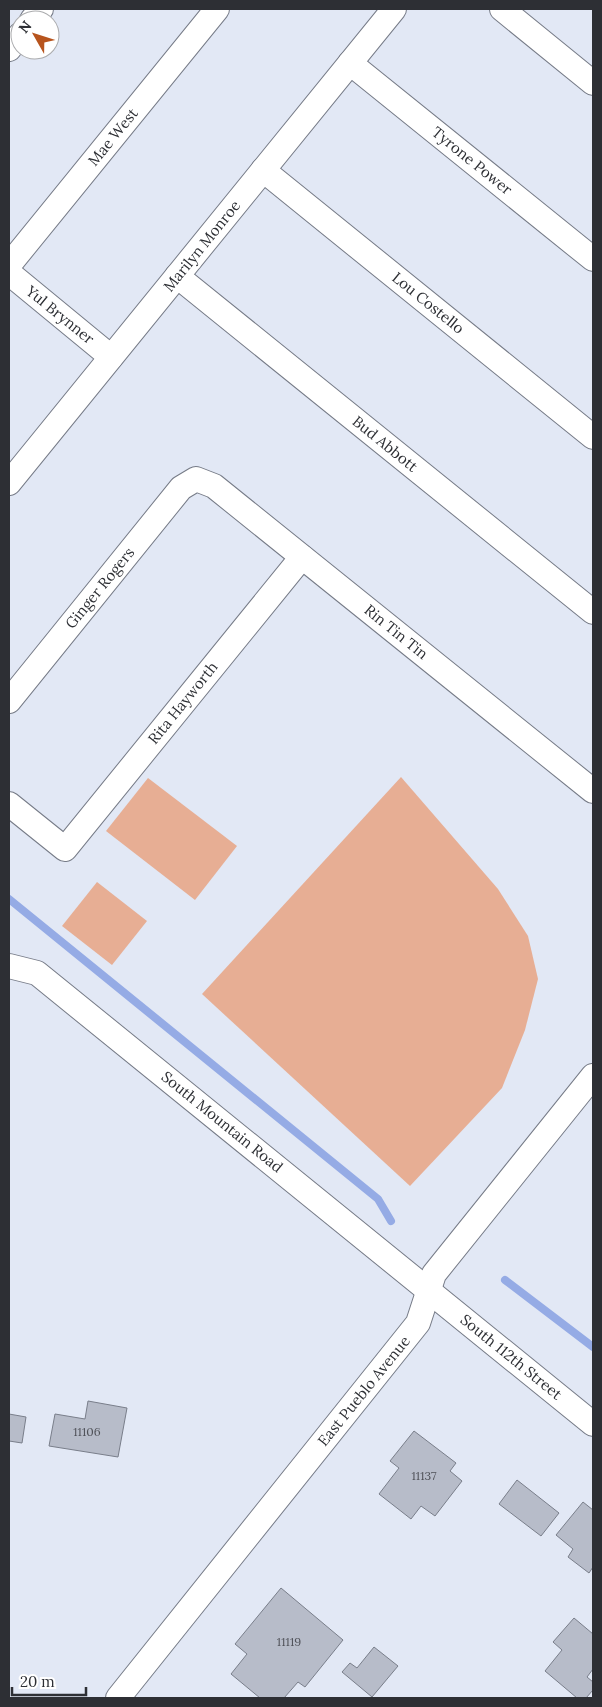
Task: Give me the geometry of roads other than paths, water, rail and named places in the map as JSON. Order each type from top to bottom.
[{"type":"street","name":"Mae West","points":[[9,265],[217,9]]},
{"type":"street","name":"Marilyn Monroe","points":[[9,483],[17,456],[112,357],[394,9]]},
{"type":"street","points":[[502,9],[593,83]]},
{"type":"street","name":"Tyrone Power","points":[[350,63],[593,259]]},
{"type":"street","name":"Lou Costello","points":[[263,170],[593,436]]},
{"type":"street","name":"Yul Brynner","points":[[9,273],[112,357]]},
{"type":"street","name":"Bud Abbott","points":[[177,276],[593,612]]},
{"type":"street","name":"Rin Tin Tin","points":[[196,479],[214,486],[593,791]]},
{"type":"street","name":"Ginger Rogers","points":[[9,701],[181,488],[196,479]]},
{"type":"street","name":"Rita Hayworth","points":[[9,804],[65,849],[302,557]]},
{"type":"street","name":"South Mountain Road","points":[[9,966],[37,973],[429,1290]]},
{"type":"street","name":"East Pueblo Avenue","points":[[118,1698],[418,1323],[434,1274],[593,1076]]},
{"type":"street","name":"South 112th Street","points":[[429,1290],[593,1424]]},
{"type":"waterway","points":[[9,899],[378,1199],[391,1221]]},
{"type":"waterway","points":[[505,1280],[593,1347]]}]
